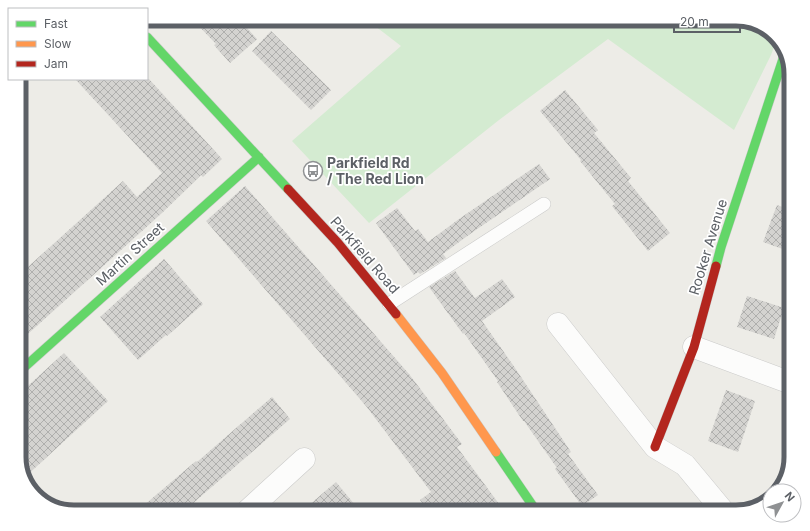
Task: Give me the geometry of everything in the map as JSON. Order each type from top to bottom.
[{"type":"street","name":"Parkfield Road","points":[[148,39],[338,243],[389,304],[442,373],[532,505]]},
{"type":"street","name":"Rooker Avenue","points":[[654,447],[694,347],[721,247],[782,63]]},
{"type":"street","name":"Martin Street","points":[[26,366],[259,157]]},
{"type":"street","points":[[558,324],[654,447],[685,465],[718,505]]},
{"type":"street","points":[[694,347],[784,380]]},
{"type":"street","points":[[254,505],[304,459]]},
{"type":"lane","points":[[389,304],[544,204]]},
{"type":"green space","points":[[375,26],[736,26],[745,27],[763,34],[775,46],[734,130],[608,39],[499,120],[369,223],[292,141],[401,46]]},
{"type":"building","points":[[199,26],[245,26],[257,39],[230,63],[214,45],[216,44]]},
{"type":"building","points":[[271,31],[331,90],[311,110],[252,51]]},
{"type":"building","points":[[149,79],[222,159],[203,177],[201,175],[162,213],[26,336],[26,269],[123,181],[137,197],[162,173],[76,80]]},
{"type":"building","points":[[565,90],[598,130],[594,133],[631,178],[628,181],[670,233],[648,251],[612,206],[615,204],[540,111]]},
{"type":"building","points":[[539,164],[550,179],[470,234],[443,254],[446,258],[420,274],[418,272],[414,275],[376,223],[397,208],[415,231],[418,229],[428,242]]},
{"type":"building","points":[[245,186],[409,374],[462,444],[457,447],[500,505],[424,505],[420,500],[431,492],[366,406],[206,221]]},
{"type":"building","points":[[777,205],[784,208],[784,250],[763,242]]},
{"type":"building","points":[[164,259],[203,304],[138,360],[100,317]]},
{"type":"building","points":[[455,271],[475,298],[502,279],[515,297],[482,321],[571,452],[568,454],[598,495],[581,505],[555,469],[557,468],[523,421],[497,382],[498,381],[429,287]]},
{"type":"building","points":[[747,296],[784,308],[774,339],[737,327]]},
{"type":"building","points":[[64,353],[108,401],[29,473],[26,460],[26,388]]},
{"type":"building","points":[[726,390],[755,401],[738,452],[708,441]]},
{"type":"building","points":[[272,397],[290,419],[191,505],[144,505],[196,461],[197,462]]},
{"type":"building","points":[[336,482],[355,505],[309,505]]},
{"type":"traffic: fast","points":[[148,38],[288,189]]},
{"type":"traffic: fast","points":[[716,266],[782,62]]},
{"type":"traffic: fast","points":[[26,366],[259,157]]},
{"type":"traffic: fast","points":[[496,452],[532,505]]},
{"type":"traffic: slow","points":[[396,314],[442,373],[496,452]]},
{"type":"traffic: jam","points":[[288,189],[338,243],[396,314]]},
{"type":"traffic: jam","points":[[655,447],[694,347],[716,266]]},
{"type":"place","name":"Parkfield Rd / The Red Lion","points":[[313,171]]}]
